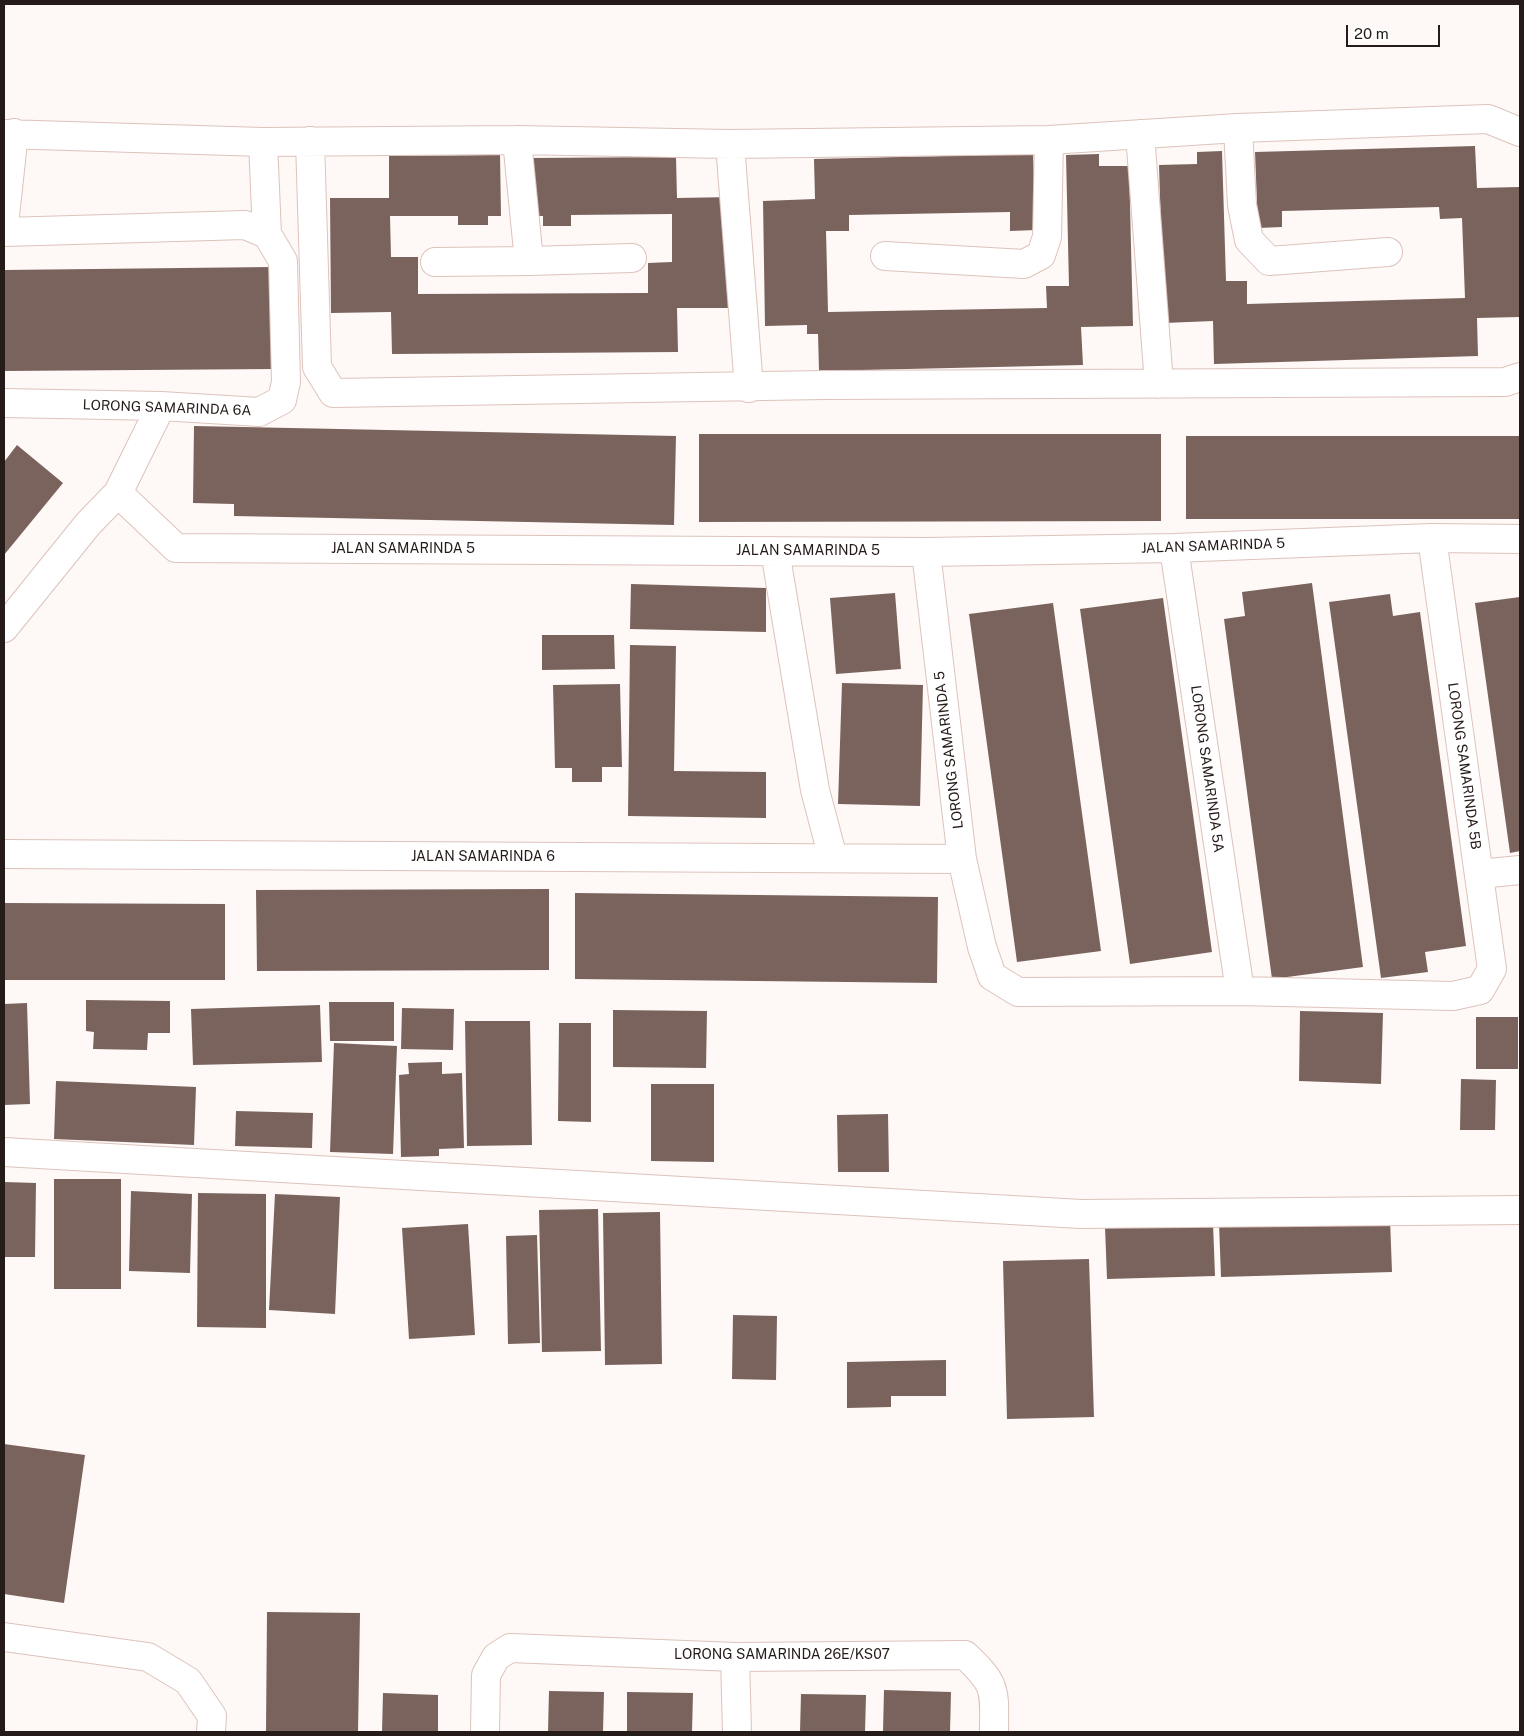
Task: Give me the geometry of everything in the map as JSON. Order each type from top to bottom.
[{"type":"street","points":[[4,225],[9,133],[263,142],[517,140],[730,144],[1049,140],[1238,128],[1488,118],[1520,132]]},
{"type":"street","points":[[1238,128],[1242,205],[1248,240],[1269,261],[1388,252]]},
{"type":"street","points":[[1140,134],[1159,384]]},
{"type":"street","points":[[517,140],[529,261]]},
{"type":"street","points":[[885,256],[1024,264],[1041,255],[1047,237],[1049,140]]},
{"type":"street","points":[[310,141],[317,367],[333,393],[749,388],[834,385],[1505,382],[1520,377]]},
{"type":"street","points":[[4,232],[245,225],[267,234],[263,142]]},
{"type":"street","points":[[730,144],[749,388]]},
{"type":"street","name":"LORONG SAMARINDA 6A","points":[[4,403],[161,406],[259,412],[282,400],[286,382],[282,261],[267,234]]},
{"type":"street","points":[[435,262],[632,258]]},
{"type":"street","points":[[4,628],[88,524],[118,493],[161,406]]},
{"type":"street","name":"JALAN SAMARINDA 5","points":[[118,493],[176,548],[926,552],[1174,548],[1432,538],[1520,539]]},
{"type":"street","name":"LORONG SAMARINDA 5B","points":[[1432,538],[1492,970],[1480,990]]},
{"type":"street","name":"LORONG SAMARINDA 5A","points":[[1174,548],[1240,991]]},
{"type":"street","points":[[775,551],[815,790],[833,858]]},
{"type":"street","name":"LORONG SAMARINDA 5","points":[[926,552],[962,859],[982,947],[992,976],[1018,992],[1240,991],[1453,996],[1480,990]]},
{"type":"street","name":"JALAN SAMARINDA 6","points":[[4,854],[962,859]]},
{"type":"street","points":[[1479,874],[1520,870]]},
{"type":"street","points":[[4,1152],[1081,1214],[1520,1210]]},
{"type":"street","points":[[4,1637],[148,1656],[188,1681],[212,1716],[212,1732]]},
{"type":"street","name":"LORONG SAMARINDA 26E/KS07","points":[[485,1732],[486,1674],[496,1657],[510,1648],[735,1657],[966,1654],[984,1672],[994,1690],[994,1732]]},
{"type":"street","points":[[735,1657],[737,1732]]},
{"type":"building","points":[[1475,146],[1477,188],[1519,187],[1520,212],[1520,317],[1477,318],[1478,356],[1214,364],[1213,321],[1164,323],[1159,165],[1197,164],[1197,152],[1222,151],[1226,281],[1247,281],[1247,304],[1465,298],[1462,218],[1440,219],[1439,207],[1282,211],[1282,227],[1258,228],[1255,152]]},
{"type":"building","points":[[1033,154],[1036,230],[1010,231],[1010,212],[849,215],[849,231],[826,231],[828,312],[1047,308],[1046,286],[1069,286],[1066,155],[1099,154],[1099,166],[1129,166],[1133,326],[1081,327],[1083,365],[819,371],[818,334],[807,334],[807,325],[765,326],[763,201],[815,199],[814,159]]},
{"type":"building","points":[[500,155],[501,216],[488,216],[488,225],[458,225],[458,216],[390,216],[391,257],[418,257],[418,294],[648,293],[648,263],[672,262],[672,214],[571,215],[571,226],[543,226],[543,216],[531,216],[530,158],[676,157],[677,198],[734,197],[735,308],[677,308],[678,352],[392,354],[391,312],[331,313],[330,198],[389,198],[389,156]]},
{"type":"building","points":[[272,267],[274,369],[4,371],[4,270]]},
{"type":"building","points":[[194,426],[676,436],[674,525],[234,516],[234,504],[193,503]]},
{"type":"building","points":[[699,434],[1161,434],[1161,521],[699,522]]},
{"type":"building","points":[[1186,436],[1520,436],[1520,519],[1186,519]]},
{"type":"building","points":[[17,445],[63,483],[4,555],[4,462]]},
{"type":"building","points":[[1312,583],[1363,967],[1272,979],[1224,619],[1245,616],[1242,592]]},
{"type":"building","points":[[631,584],[766,588],[766,632],[630,629]]},
{"type":"building","points":[[895,593],[901,669],[836,674],[830,598]]},
{"type":"building","points":[[1390,594],[1393,616],[1420,612],[1466,946],[1425,952],[1428,972],[1381,978],[1329,602]]},
{"type":"building","points":[[1520,597],[1520,851],[1510,853],[1475,603]]},
{"type":"building","points":[[1163,598],[1212,952],[1130,964],[1080,609]]},
{"type":"building","points":[[1053,603],[1101,951],[1017,962],[969,614]]},
{"type":"building","points":[[542,635],[614,635],[615,669],[542,670]]},
{"type":"building","points":[[630,645],[676,646],[674,771],[766,772],[766,818],[628,816]]},
{"type":"building","points":[[842,683],[923,685],[920,806],[838,804]]},
{"type":"building","points":[[620,684],[622,767],[602,767],[602,782],[572,782],[572,768],[555,768],[553,685]]},
{"type":"building","points":[[549,889],[549,970],[257,971],[256,890]]},
{"type":"building","points":[[575,893],[938,897],[937,983],[575,979]]},
{"type":"building","points":[[4,903],[225,904],[225,980],[4,980]]},
{"type":"building","points":[[86,1000],[170,1001],[170,1033],[148,1033],[147,1050],[93,1049],[94,1032],[86,1031]]},
{"type":"building","points":[[329,1002],[394,1002],[394,1041],[330,1041]]},
{"type":"building","points":[[27,1003],[30,1104],[4,1105],[4,1004]]},
{"type":"building","points":[[320,1005],[322,1062],[193,1065],[191,1009]]},
{"type":"building","points":[[402,1008],[454,1009],[453,1050],[401,1049]]},
{"type":"building","points":[[613,1010],[707,1011],[706,1068],[613,1067]]},
{"type":"building","points":[[1300,1011],[1383,1013],[1381,1084],[1299,1081]]},
{"type":"building","points":[[1476,1017],[1518,1017],[1518,1069],[1476,1069]]},
{"type":"building","points":[[465,1021],[530,1021],[532,1145],[467,1146]]},
{"type":"building","points":[[559,1023],[591,1023],[591,1122],[558,1121]]},
{"type":"building","points":[[334,1043],[397,1046],[393,1154],[330,1152]]},
{"type":"building","points":[[442,1062],[442,1074],[462,1073],[464,1148],[439,1149],[439,1156],[401,1157],[399,1075],[409,1074],[408,1063]]},
{"type":"building","points":[[1461,1079],[1496,1080],[1495,1130],[1460,1130]]},
{"type":"building","points":[[56,1081],[196,1087],[194,1145],[54,1139]]},
{"type":"building","points":[[651,1084],[714,1084],[714,1162],[651,1161]]},
{"type":"building","points":[[236,1111],[313,1113],[312,1148],[235,1146]]},
{"type":"building","points":[[888,1114],[889,1172],[838,1172],[837,1115]]},
{"type":"building","points":[[54,1179],[121,1179],[121,1289],[54,1289]]},
{"type":"building","points":[[4,1182],[36,1183],[35,1257],[4,1257]]},
{"type":"building","points":[[131,1191],[192,1194],[190,1273],[129,1271]]},
{"type":"building","points":[[198,1193],[266,1194],[266,1328],[197,1327]]},
{"type":"building","points":[[275,1194],[340,1197],[335,1314],[269,1310]]},
{"type":"building","points":[[598,1209],[601,1351],[542,1352],[539,1210]]},
{"type":"building","points":[[660,1212],[662,1364],[605,1365],[603,1213]]},
{"type":"building","points":[[1390,1219],[1392,1272],[1221,1277],[1219,1223]]},
{"type":"building","points":[[1213,1223],[1215,1276],[1107,1279],[1105,1227]]},
{"type":"building","points":[[468,1224],[475,1335],[409,1339],[402,1228]]},
{"type":"building","points":[[537,1235],[540,1343],[508,1344],[506,1236]]},
{"type":"building","points":[[1089,1259],[1094,1417],[1007,1419],[1003,1261]]},
{"type":"building","points":[[733,1315],[777,1316],[776,1380],[732,1379]]},
{"type":"building","points":[[946,1360],[946,1396],[891,1396],[891,1407],[847,1408],[847,1362]]},
{"type":"building","points":[[4,1444],[85,1455],[64,1603],[4,1594]]},
{"type":"building","points":[[267,1612],[360,1613],[358,1732],[266,1732]]},
{"type":"building","points":[[884,1690],[951,1692],[950,1732],[883,1732]]},
{"type":"building","points":[[549,1691],[604,1692],[603,1732],[548,1732]]},
{"type":"building","points":[[627,1692],[693,1693],[692,1732],[627,1732]]},
{"type":"building","points":[[383,1693],[438,1695],[438,1732],[382,1732]]},
{"type":"building","points":[[801,1694],[866,1695],[865,1732],[800,1732]]}]
